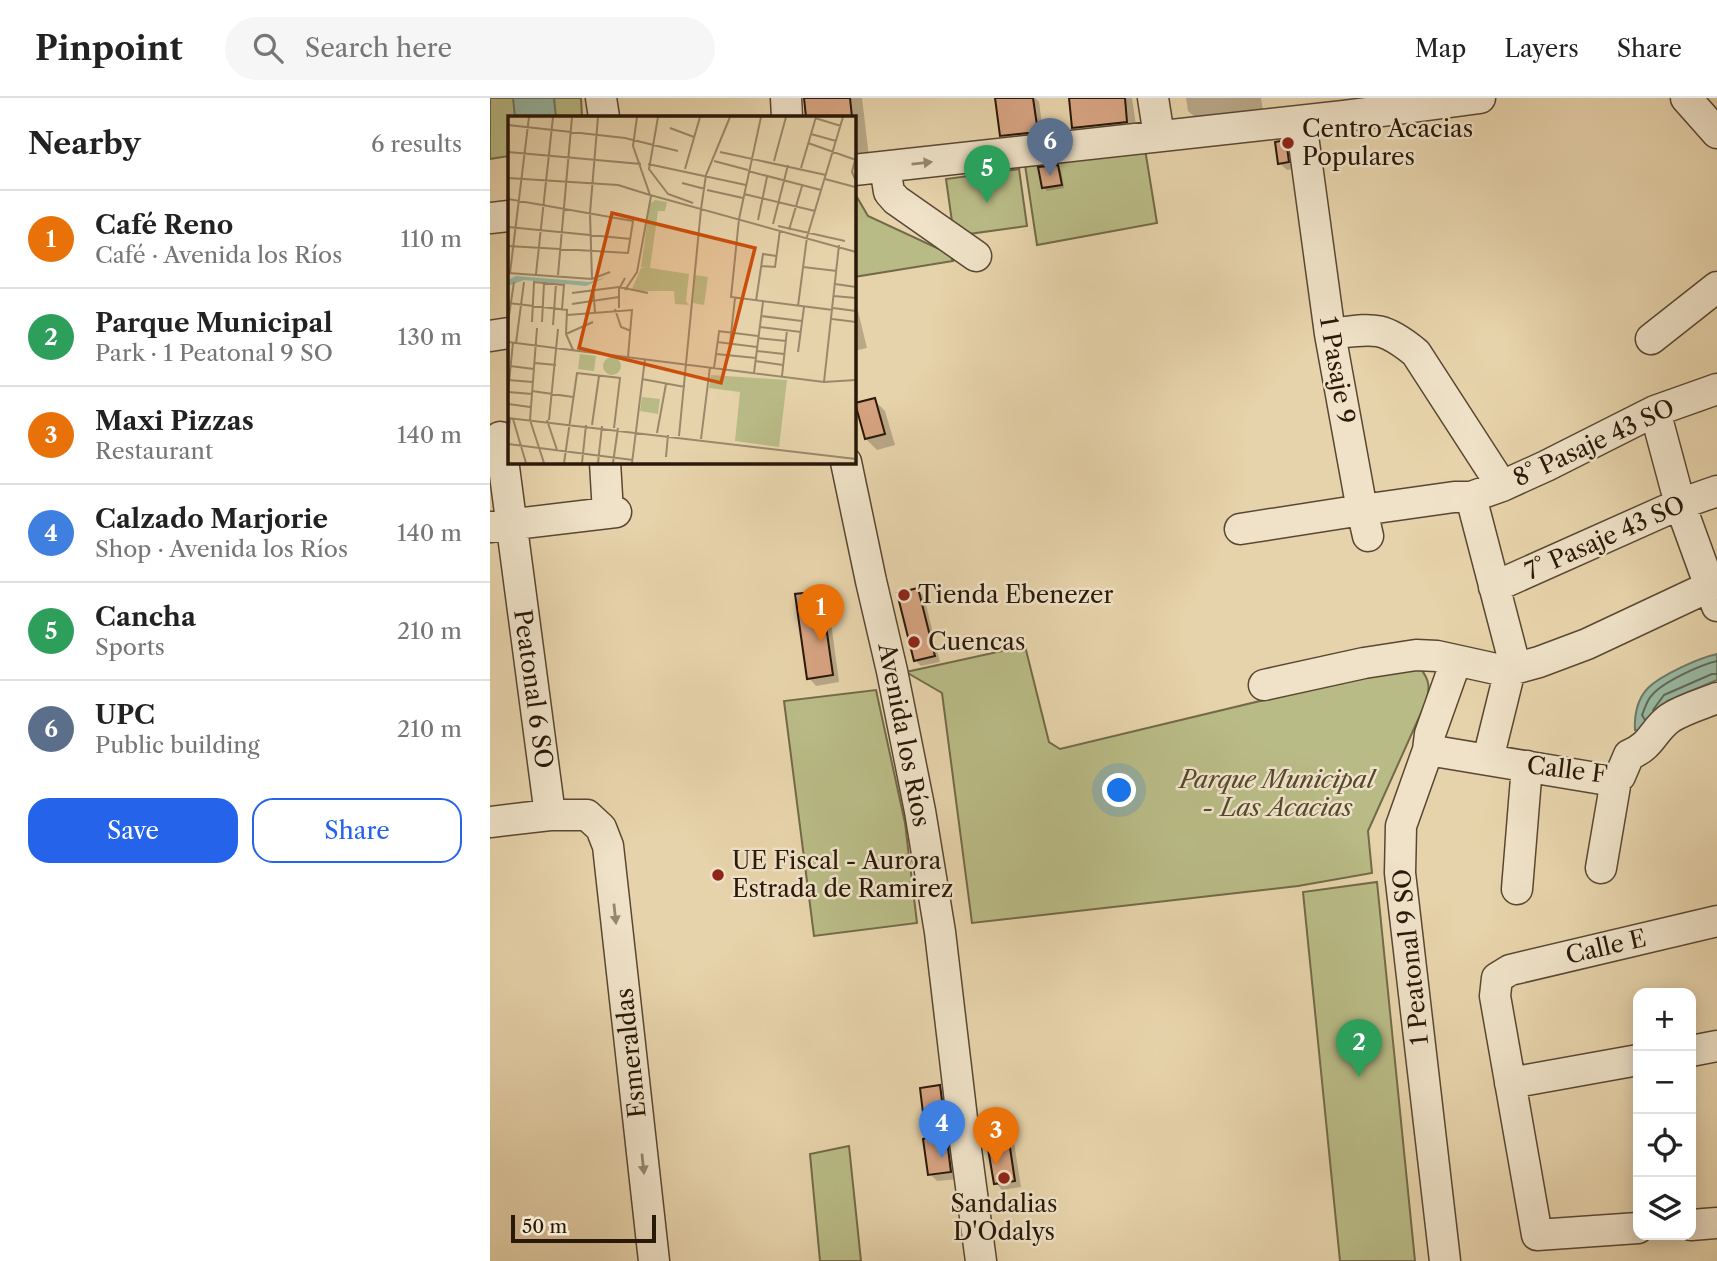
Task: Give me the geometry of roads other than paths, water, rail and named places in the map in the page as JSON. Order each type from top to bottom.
[{"type":"street","points":[[601,98],[604,116]]},
{"type":"street","points":[[786,98],[787,116]]},
{"type":"street","points":[[1153,98],[1159,136]]},
{"type":"street","points":[[856,170],[1301,121],[1480,98]]},
{"type":"street","points":[[1686,98],[1717,133]]},
{"type":"street","name":"1 Pasaje 9","points":[[1301,121],[1330,334],[1365,523]]},
{"type":"street","points":[[886,167],[889,192],[896,200],[976,256]]},
{"type":"street","points":[[490,218],[508,216]]},
{"type":"street","points":[[1651,339],[1717,287]]},
{"type":"street","points":[[1330,334],[1368,329],[1385,331],[1416,353],[1502,486]]},
{"type":"street","points":[[490,336],[508,333]]},
{"type":"street","name":"8° Pasaje 43 SO","points":[[1471,497],[1502,486],[1654,411],[1717,389]]},
{"type":"street","points":[[1264,685],[1364,663],[1416,655],[1437,656],[1510,670],[1587,644],[1714,592],[1680,504],[1654,411]]},
{"type":"street","name":"Peatonal 6 SO","points":[[500,437],[501,525],[550,815]]},
{"type":"street","points":[[501,525],[612,512],[605,464]]},
{"type":"street","name":"Avenida los Ríos","points":[[846,464],[920,811],[938,918],[981,1261]]},
{"type":"street","name":"7° Pasaje 43 SO","points":[[1494,587],[1680,504],[1717,491]]},
{"type":"street","points":[[1240,529],[1365,523],[1454,497],[1471,497],[1512,654],[1488,759]]},
{"type":"street","name":"1 Peatonal 9 SO","points":[[1445,1261],[1400,873],[1401,826],[1428,750],[1430,734],[1457,661]]},
{"type":"street","name":"Calle F","points":[[1428,750],[1616,780],[1629,755],[1648,744],[1669,719],[1717,698]]},
{"type":"street","points":[[1517,889],[1527,766]]},
{"type":"street","points":[[1601,868],[1616,780]]},
{"type":"street","points":[[490,822],[550,815]]},
{"type":"street","name":"Esmeraldas","points":[[550,815],[587,815],[601,828],[608,846],[654,1261]]},
{"type":"street","name":"Calle E","points":[[1510,1083],[1495,996],[1497,978],[1510,970],[1717,921]]},
{"type":"street","points":[[1696,1050],[1717,1046]]},
{"type":"street","points":[[1633,1061],[1510,1083],[1537,1235],[1633,1228]]},
{"type":"street","points":[[1696,1225],[1717,1223]]},
{"type":"water","points":[[513,98],[554,98],[556,116],[515,116]]},
{"type":"water","points":[[1717,654],[1717,680],[1667,701],[1648,731],[1635,730],[1637,708],[1648,688],[1681,668]]},
{"type":"place","name":"Centro Acacias Populares","points":[[1288,143]]},
{"type":"place","name":"UPC","points":[[1050,176]]},
{"type":"place","name":"Cancha","points":[[987,203]]},
{"type":"place","name":"Tienda Ebenezer","points":[[904,595]]},
{"type":"place","name":"Café Reno","points":[[821,642]]},
{"type":"place","name":"Cuencas","points":[[914,642]]},
{"type":"place","name":"UE Fiscal - Aurora Estrada de Ramirez","points":[[718,875]]},
{"type":"place","name":"Parque Municipal","points":[[1359,1077]]},
{"type":"place","name":"Calzado Marjorie","points":[[942,1158]]},
{"type":"place","name":"Maxi Pizzas","points":[[996,1165]]},
{"type":"place","name":"Sandalias D'Odalys","points":[[1004,1178]]},
{"type":"park label","name":"Parque Municipal - Las Acacias","points":[[1277,794]]}]
